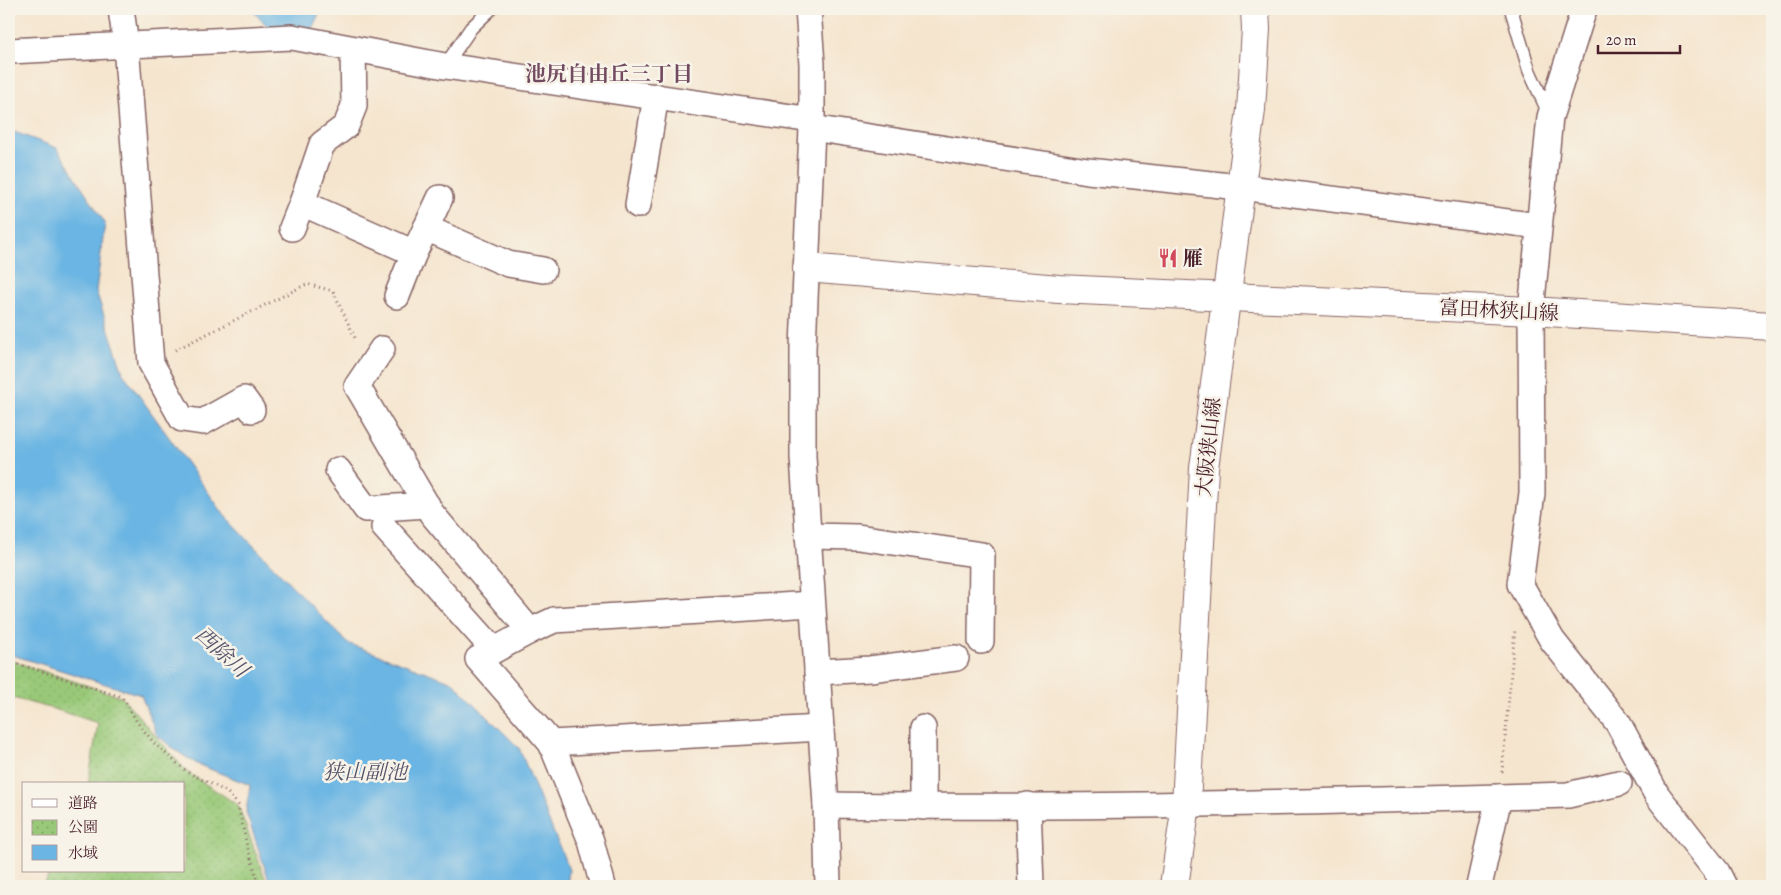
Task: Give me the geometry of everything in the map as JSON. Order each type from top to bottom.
[{"type":"main road","name":"大阪狭山線","points":[[1174,886],[1186,805],[1204,468],[1251,110],[1256,29],[1255,9]]},
{"type":"main road","name":"富田林狭山線","points":[[806,268],[1059,289],[1531,311],[1772,326]]},
{"type":"street","points":[[121,9],[126,45],[151,363],[182,419],[203,422],[244,399],[252,410]]},
{"type":"street","points":[[808,9],[812,64],[812,124],[803,348],[803,457],[826,805],[828,886]]},
{"type":"street","points":[[1584,9],[1550,117],[1531,311],[1532,493],[1520,584],[1552,640],[1618,723],[1656,795],[1717,872],[1724,886]]},
{"type":"street","points":[[9,51],[292,37],[445,66],[656,96],[1088,171],[1240,187],[1539,226]]},
{"type":"street","points":[[292,228],[322,144],[346,126],[354,106],[353,49]]},
{"type":"street","points":[[638,205],[656,96]]},
{"type":"street","points":[[397,296],[414,253],[440,198]]},
{"type":"street","points":[[302,203],[414,253]]},
{"type":"street","points":[[426,228],[506,270],[543,270]]},
{"type":"street","points":[[376,358],[357,386],[432,514],[530,631]]},
{"type":"street","points":[[338,470],[366,509],[427,505]]},
{"type":"street","points":[[384,527],[494,650]]},
{"type":"street","points":[[808,536],[858,537],[982,555],[991,606],[982,641]]},
{"type":"street","points":[[603,886],[591,841],[551,742],[478,659],[554,620],[812,604]]},
{"type":"street","points":[[817,672],[870,669],[956,658]]},
{"type":"street","points":[[551,742],[821,728]]},
{"type":"street","points":[[922,807],[923,728]]},
{"type":"street","points":[[826,805],[922,807],[1186,805],[1500,797],[1568,795],[1618,783]]},
{"type":"street","points":[[1479,886],[1500,797]]},
{"type":"street","points":[[1028,805],[1031,886]]},
{"type":"lane","points":[[445,66],[471,28],[491,9]]},
{"type":"lane","points":[[1511,9],[1529,70],[1550,117]]},
{"type":"path","points":[[151,363],[307,284],[333,291],[376,358]]},
{"type":"path","points":[[1500,797],[1509,685],[1520,584]]},
{"type":"path","points":[[9,661],[122,697],[137,722],[155,744],[187,772],[227,792],[238,806],[260,886]]},
{"type":"green space","points":[[9,660],[122,697],[187,772],[238,805],[268,886],[44,886],[50,872],[185,872],[185,782],[88,782],[98,723],[9,697]]},
{"type":"water","points":[[251,9],[321,9],[311,31],[270,29]]},
{"type":"water","name":"狭山副池","points":[[9,130],[57,148],[105,223],[96,291],[123,373],[225,516],[347,643],[453,682],[519,748],[569,870],[567,886],[271,886],[246,812],[250,785],[197,764],[175,750],[157,735],[141,695],[9,654]]},
{"type":"place","name":"雁","points":[[1168,258]]},
{"type":"district","name":"池尻自由丘三丁目","points":[[609,74]]},
{"type":"water label","name":"西除川","points":[[222,652]]}]
